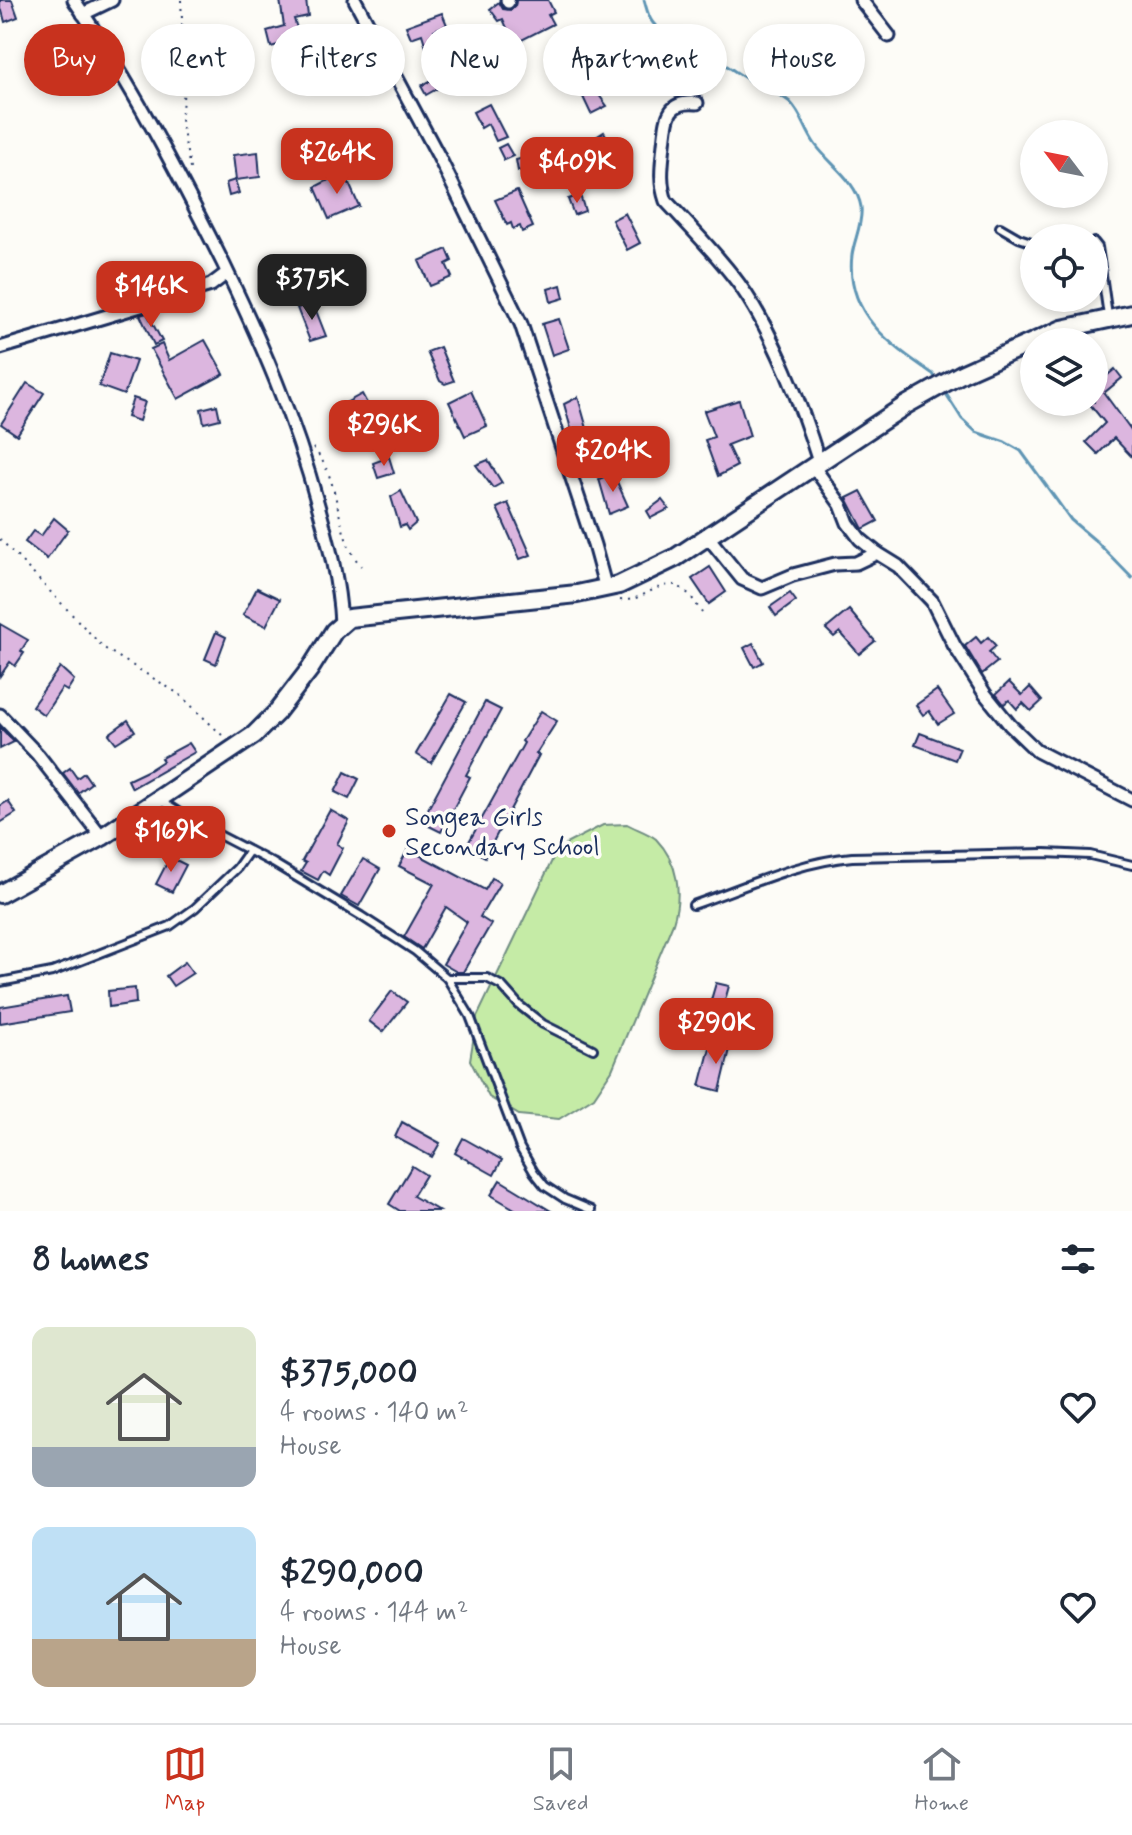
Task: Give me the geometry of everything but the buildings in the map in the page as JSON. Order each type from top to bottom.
[{"type":"street","points":[[74,0],[181,179],[257,331],[297,434],[327,538],[340,596],[341,623]]},
{"type":"street","points":[[83,14],[112,0]]},
{"type":"street","points":[[355,0],[438,155],[516,312],[607,588]]},
{"type":"street","points":[[861,0],[889,36]]},
{"type":"street","points":[[697,103],[674,107],[666,119],[661,164],[666,201],[721,262],[750,302],[804,414],[816,464],[841,505],[848,523],[860,539],[898,566],[932,601],[954,645],[985,694],[1010,725],[1037,751],[1132,800]]},
{"type":"street","points":[[0,348],[211,285],[227,273]]},
{"type":"street","points":[[0,894],[160,801],[254,735],[276,713],[341,623],[359,617],[607,588],[635,579],[708,537],[816,464],[963,373],[1062,329],[1132,314]]},
{"type":"street","points":[[708,537],[742,579],[762,588],[793,575],[835,564],[856,563],[877,553]]},
{"type":"street","points":[[856,563],[860,539]]},
{"type":"street","points":[[0,715],[38,755],[102,837]]},
{"type":"lane","points":[[1000,227],[1020,238]]},
{"type":"lane","points":[[1107,312],[1108,319]]},
{"type":"lane","points":[[160,801],[361,916],[415,951],[447,978],[470,1016],[520,1148],[534,1172],[545,1186],[591,1210]]},
{"type":"lane","points":[[0,982],[52,972],[170,926],[195,908],[237,868],[249,851]]},
{"type":"lane","points":[[693,905],[773,875],[828,859],[1045,853],[1090,855],[1132,865]]},
{"type":"lane","points":[[447,978],[487,978],[502,986],[543,1024],[593,1049]]},
{"type":"path","points":[[181,0],[185,78],[181,120],[193,178]]},
{"type":"path","points":[[297,434],[313,447],[325,464],[348,544],[361,566]]},
{"type":"path","points":[[0,539],[58,597],[67,612],[96,641],[179,694],[236,749]]},
{"type":"path","points":[[607,588],[616,598],[629,600],[658,586],[677,585],[690,595],[702,613]]},
{"type":"green space","points":[[627,824],[656,839],[670,858],[678,890],[673,923],[612,1070],[594,1097],[559,1119],[519,1115],[489,1097],[470,1060],[477,1017],[558,848],[603,825]]},
{"type":"waterway","points":[[644,0],[648,15],[658,28],[785,98],[794,107],[815,144],[848,181],[858,198],[861,213],[852,255],[852,276],[863,311],[887,339],[937,380]]},
{"type":"waterway","points":[[943,389],[962,419],[976,432],[1021,451],[1071,520],[1132,578]]},
{"type":"place","name":"Songea Girls Secondary School","points":[[389,831]]}]
